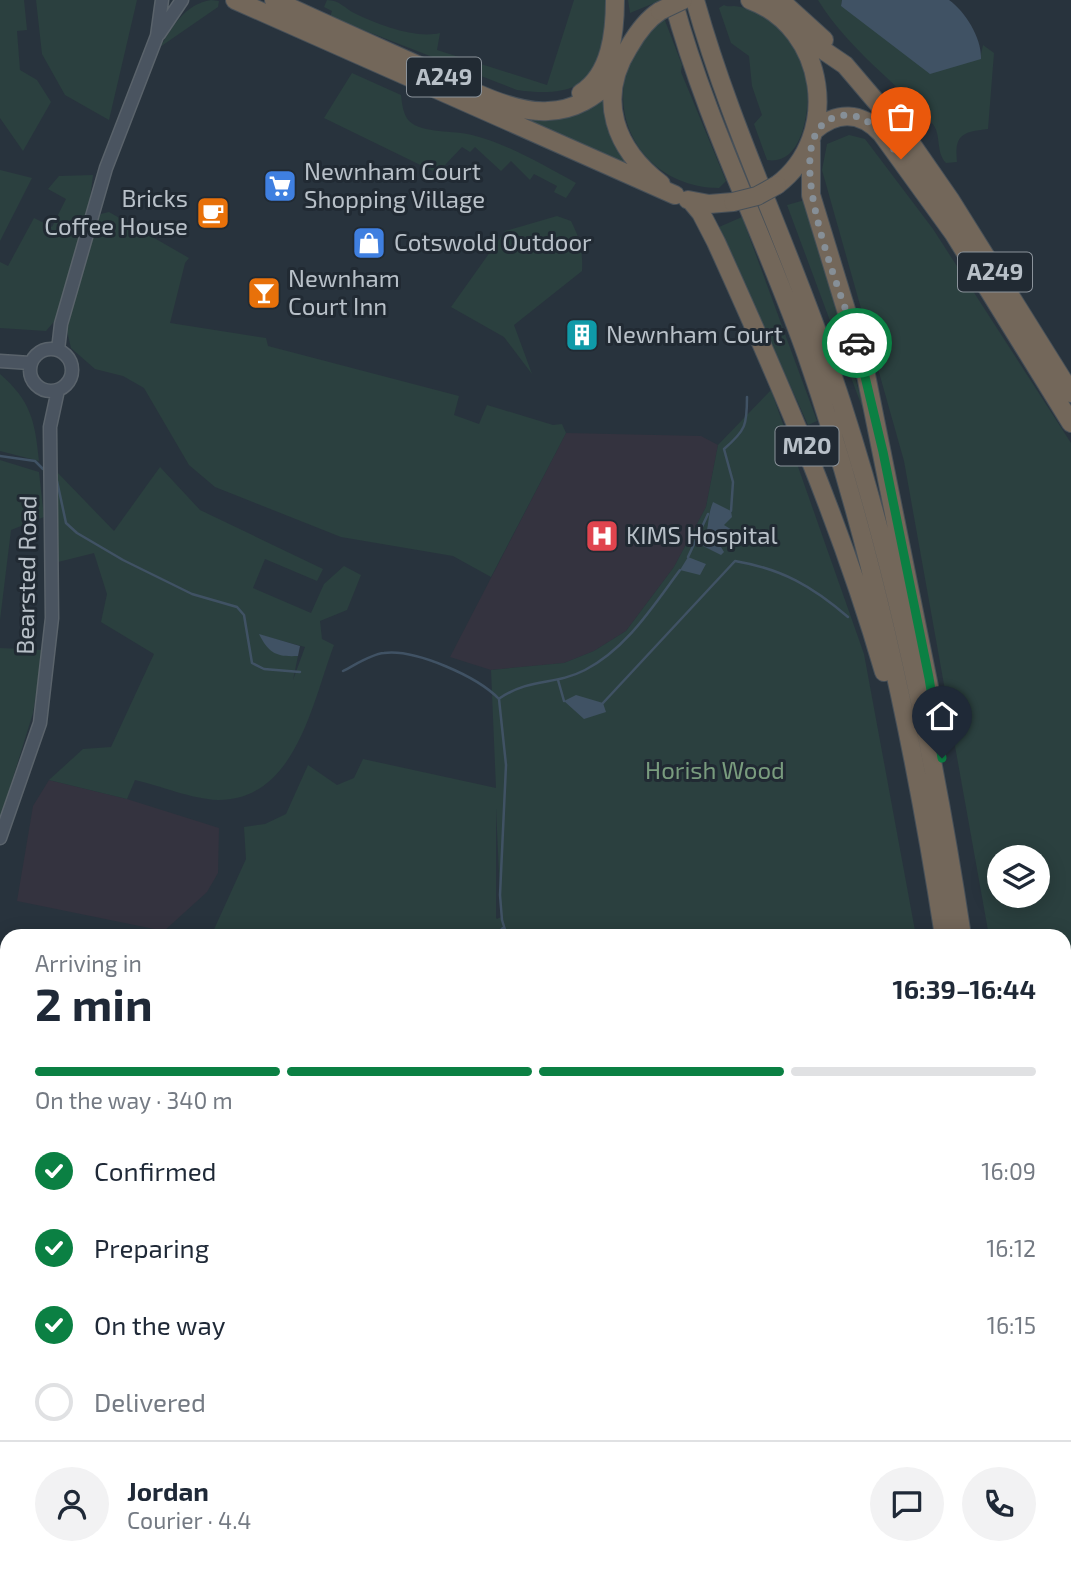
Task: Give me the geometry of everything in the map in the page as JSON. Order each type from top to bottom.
[{"type":"highway","name":"A249","points":[[235,0],[683,198]]},
{"type":"highway","name":"A249","points":[[274,0],[456,82],[523,108],[545,112],[568,109],[585,103],[616,71]]},
{"type":"highway","points":[[456,82],[485,87],[524,100],[553,102],[578,94],[597,78],[608,55],[615,0]]},
{"type":"highway","points":[[622,0],[614,117],[622,141],[646,173],[683,198],[733,202],[757,196],[777,185],[799,163],[813,136],[818,98],[814,73],[805,48],[792,29],[755,1]]},
{"type":"highway","points":[[616,71],[643,27],[667,5],[682,0]]},
{"type":"highway","name":"M20","points":[[695,0],[731,111],[805,295],[857,455],[906,635],[945,827],[961,929]]},
{"type":"highway","points":[[780,0],[827,42],[845,65]]},
{"type":"highway","name":"M20","points":[[667,5],[779,282],[817,387],[873,580],[911,750],[943,929]]},
{"type":"highway","name":"A249","points":[[792,29],[845,65],[924,162],[1071,393]]},
{"type":"highway","name":"A249","points":[[813,136],[832,118],[850,115],[867,120],[881,133],[954,234],[1071,423]]},
{"type":"highway","name":"M20","points":[[813,136],[811,195],[866,375],[927,665],[944,776],[945,827]]},
{"type":"highway","name":"M20","points":[[683,198],[701,213],[716,242],[806,443],[843,543],[891,698],[911,750]]},
{"type":"street","points":[[58,350],[63,314],[106,168],[157,36],[162,0]]},
{"type":"street","points":[[157,36],[182,0]]},
{"type":"street","points":[[58,350],[67,357],[72,368],[69,381],[58,390],[45,391],[33,383],[30,363],[41,351],[58,350]]},
{"type":"street","points":[[0,361],[30,363]]},
{"type":"street","name":"Bearsted Road","points":[[0,838],[40,723],[52,618],[50,427],[58,390]]},
{"type":"shaded area","name":"KIMS Hospital","points":[[566,433],[701,436],[718,445],[706,507],[674,567],[626,631],[594,651],[564,663],[491,670],[450,657]]},
{"type":"shaded area","points":[[49,780],[127,799],[219,828],[218,873],[207,892],[166,929],[154,929],[17,901],[33,806]]},
{"type":"green space","points":[[0,0],[24,0],[27,30],[17,31],[20,70],[37,80],[51,102],[23,151],[0,118]]},
{"type":"green space","points":[[36,0],[137,0],[109,120],[65,95],[42,54]]},
{"type":"green space","points":[[211,0],[219,1],[218,7],[160,47],[187,11]]},
{"type":"green space","points":[[327,0],[335,1],[365,18],[398,30],[420,34],[440,33],[437,50],[547,85],[574,0],[610,0],[603,44],[590,75],[563,90],[543,92],[517,90],[330,17],[332,11],[324,7]]},
{"type":"green space","points":[[628,0],[659,0],[659,1],[630,13]]},
{"type":"green space","points":[[818,0],[842,0],[841,6],[980,59],[983,45],[994,53],[988,129],[972,131],[962,136],[957,145],[957,162],[946,163],[932,123],[858,50]]},
{"type":"green space","points":[[724,5],[747,9],[772,22],[788,36],[804,60],[808,88],[805,123],[800,139],[792,151],[781,159],[767,160],[754,124],[762,115],[752,86],[749,56],[731,43],[719,8]]},
{"type":"green space","points":[[664,18],[682,65],[681,72],[726,181],[719,188],[686,182],[659,169],[640,148],[627,124],[623,96],[627,68],[641,42]]},
{"type":"green space","points":[[352,73],[401,95],[405,115],[415,125],[430,130],[465,133],[499,144],[576,183],[566,198],[554,192],[557,186],[534,174],[530,180],[511,161],[501,171],[475,147],[470,152],[462,147],[445,165],[450,171],[445,177],[324,118]]},
{"type":"green space","points":[[605,99],[613,141],[630,169],[490,104],[549,118],[575,114]]},
{"type":"green space","points":[[849,135],[865,139],[933,229],[1071,443],[1071,929],[988,929],[904,461],[822,170],[827,144]]},
{"type":"green space","points":[[0,170],[32,178],[0,241]]},
{"type":"green space","points":[[93,175],[90,199],[57,318],[46,331],[0,328],[0,262],[8,266],[34,218],[52,227],[66,199],[48,189],[59,176]]},
{"type":"green space","points":[[805,200],[868,423],[787,205]]},
{"type":"green space","points":[[109,212],[189,258],[185,263],[170,323],[266,338],[268,346],[459,396],[454,415],[479,424],[487,405],[553,425],[562,424],[566,433],[491,577],[453,556],[341,537],[215,487],[189,465],[144,388],[123,376],[95,369],[71,348],[67,331],[71,311],[98,220],[101,214]]},
{"type":"green space","points":[[557,216],[571,221],[574,227],[579,239],[582,271],[514,325],[532,374],[504,337],[451,307],[505,231]]},
{"type":"green space","points":[[742,217],[817,421],[808,425],[719,227]]},
{"type":"green space","points":[[0,374],[19,393],[30,413],[39,461],[0,451]]},
{"type":"green space","name":"Horish Wood","points":[[771,390],[864,654],[915,929],[214,929],[246,859],[244,827],[265,824],[286,814],[308,765],[337,785],[354,778],[363,759],[496,788],[491,670],[564,663],[594,651],[626,631],[674,567],[706,507],[718,445]],"holes":[[[496,808],[501,917],[496,918]]]},
{"type":"green space","points":[[0,460],[39,472],[44,517],[11,530],[0,620]]},
{"type":"green space","points":[[160,467],[200,510],[323,569],[317,581],[265,559],[253,588],[311,613],[324,584],[344,566],[361,575],[347,610],[320,621],[322,639],[334,645],[297,744],[283,766],[266,784],[244,796],[208,799],[135,780],[127,799],[49,780],[83,749],[111,747],[154,654],[101,622],[107,594],[94,553],[58,562],[57,472],[114,531]],"holes":[[[260,635],[305,647],[293,680],[298,656]]]},
{"type":"green space","points":[[0,648],[43,650],[33,713],[0,820]]},
{"type":"water","points":[[842,0],[949,0],[972,26],[979,43],[981,59],[930,74],[841,6]]},
{"type":"water","points":[[713,502],[731,511],[732,517],[724,525],[737,533],[715,537],[724,552],[721,555],[701,545]]},
{"type":"water","points":[[688,557],[706,564],[700,575],[680,570]]},
{"type":"water","points":[[259,634],[300,646],[298,656],[274,653]]},
{"type":"water","points":[[576,695],[603,703],[606,712],[584,719],[564,701]]},
{"type":"waterway","points":[[731,511],[733,482],[724,449],[744,426],[747,397]]},
{"type":"waterway","points":[[0,456],[35,461],[43,469]]},
{"type":"waterway","points":[[57,481],[66,523],[77,533],[123,560],[192,594],[237,607],[244,615],[252,663],[264,669],[300,672]]},
{"type":"waterway","points":[[688,557],[708,514]]},
{"type":"waterway","points":[[603,703],[735,561],[752,564],[796,580],[848,617]]},
{"type":"waterway","points":[[500,698],[522,687],[574,675],[600,661],[638,625],[680,570]]},
{"type":"waterway","points":[[343,671],[379,654],[413,655],[462,674],[499,699],[506,765],[500,895],[505,929]]},
{"type":"waterway","points":[[558,680],[564,701]]},
{"type":"way so far","points":[[857,343],[811,195],[808,170],[811,142],[815,130],[832,118],[856,116],[876,127],[901,159]]},
{"type":"place","name":"Newnham Court Shopping Village","points":[[280,186]]},
{"type":"place","name":"Bricks Coffee House","points":[[213,213]]},
{"type":"place","name":"Cotswold Outdoor","points":[[369,243]]},
{"type":"place","name":"Newnham Court Inn","points":[[264,293]]},
{"type":"place","name":"Newnham Court","points":[[582,335]]},
{"type":"place","name":"KIMS Hospital","points":[[602,536]]},
{"type":"route","points":[[857,343],[883,452],[929,678],[942,758]]}]
